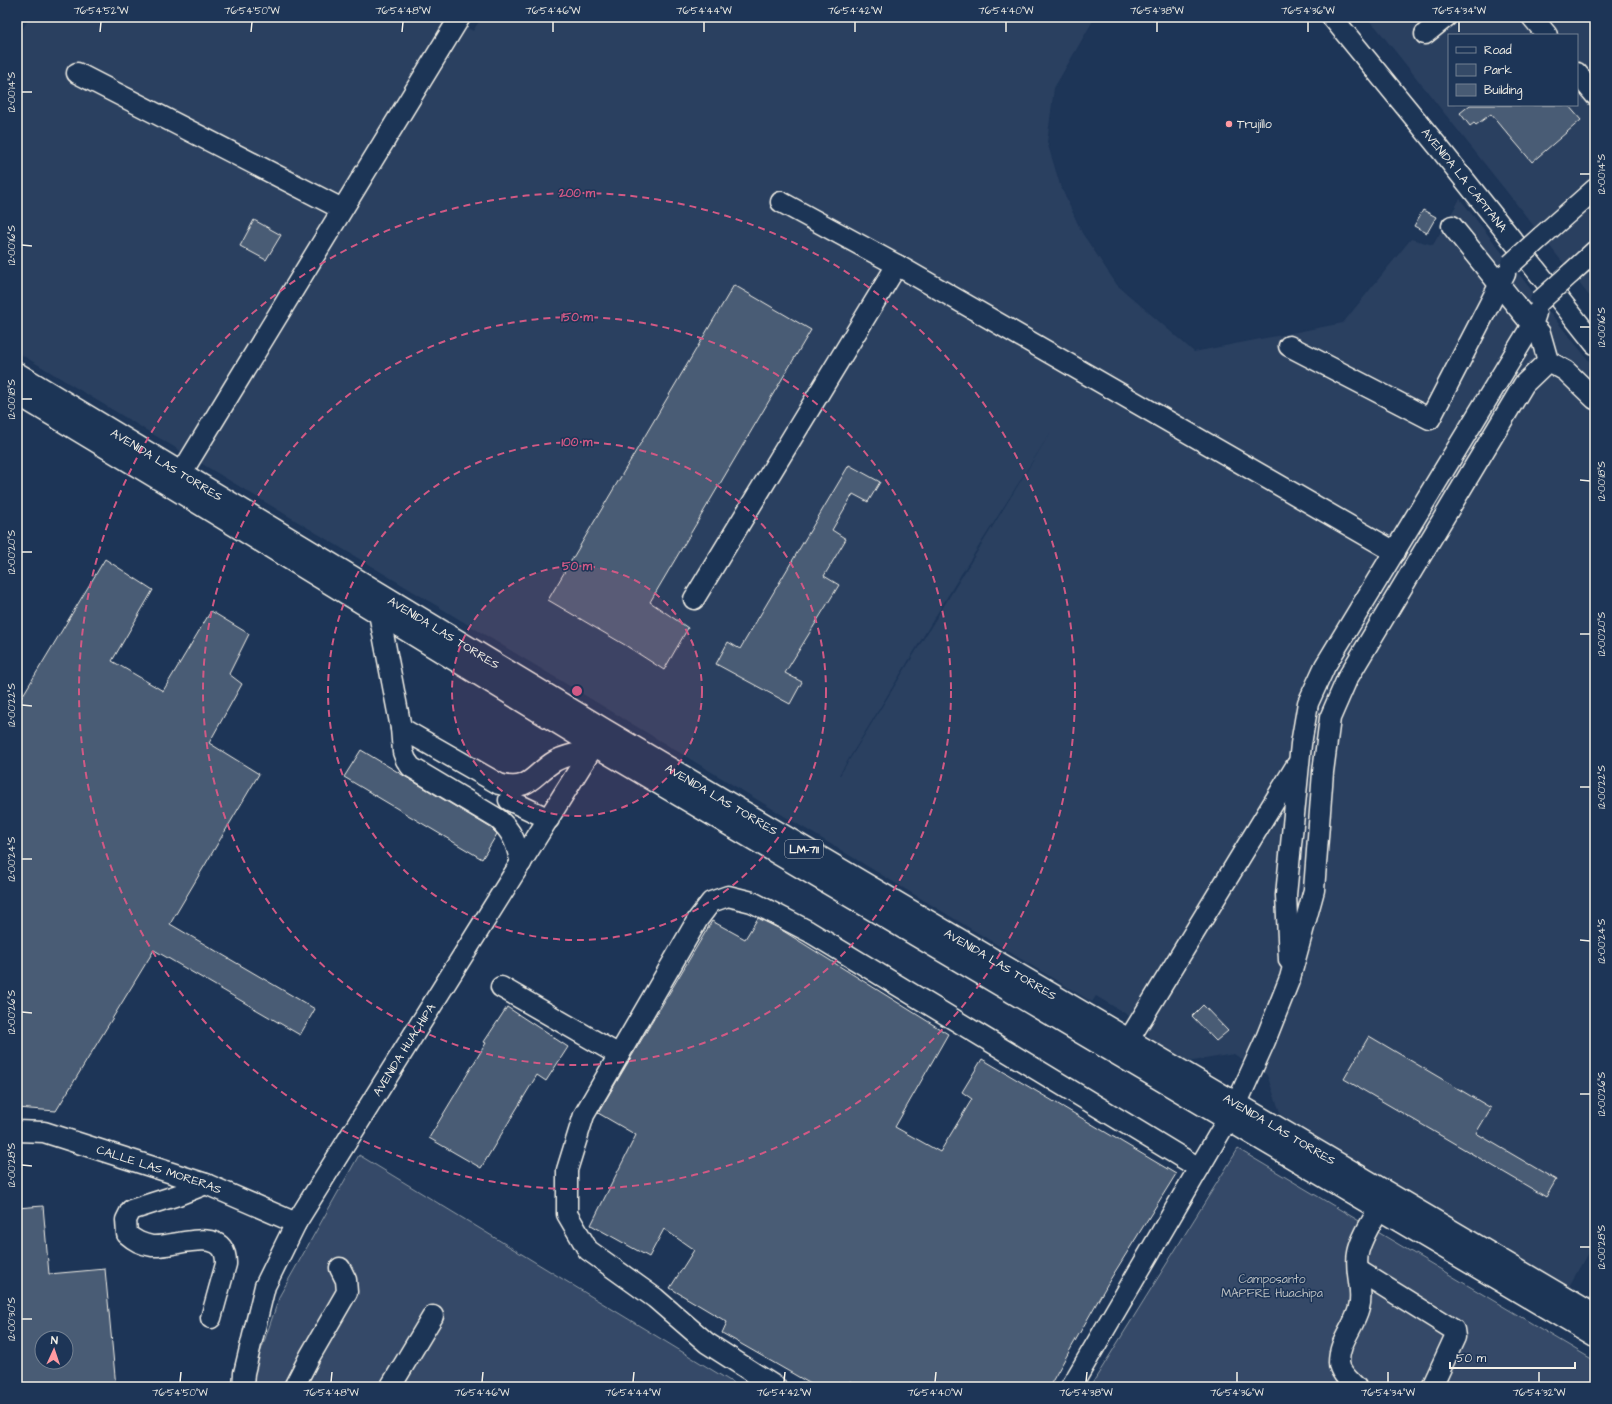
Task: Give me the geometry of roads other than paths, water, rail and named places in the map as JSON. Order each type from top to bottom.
[{"type":"main road","name":"AVENIDA LAS TORRES","points":[[17,374],[379,613],[1231,1112],[1595,1316]]},
{"type":"main road","name":"AVENIDA LAS TORRES","points":[[17,393],[177,480],[597,742],[1128,1041],[1231,1112],[1379,1209],[1595,1336]]},
{"type":"street","points":[[177,480],[460,17]]},
{"type":"street","name":"AVENIDA LA CAPITANA","points":[[1332,17],[1440,149],[1595,344]]},
{"type":"street","points":[[1425,34],[1446,17]]},
{"type":"street","points":[[1532,17],[1546,34]]},
{"type":"street","points":[[77,73],[342,209]]},
{"type":"street","points":[[1578,74],[1595,95]]},
{"type":"street","points":[[1289,346],[1430,419],[1511,264],[1595,189]]},
{"type":"street","points":[[781,202],[897,264],[1395,552]]},
{"type":"street","points":[[1452,226],[1540,333],[1548,361],[1566,371],[1595,399]]},
{"type":"street","points":[[1290,978],[1286,895],[1299,761],[1306,710],[1310,697],[1325,666],[1532,325],[1540,301],[1595,251]]},
{"type":"street","points":[[694,599],[897,264]]},
{"type":"street","points":[[1071,1387],[1231,1112],[1265,1042],[1290,978],[1314,890],[1323,772],[1330,718],[1347,679],[1524,384],[1548,361]]},
{"type":"street","points":[[379,613],[401,728],[403,752],[406,760],[411,767],[498,818],[507,827],[514,838],[521,862]]},
{"type":"street","points":[[401,728],[499,784],[510,787],[513,793],[549,819]]},
{"type":"street","points":[[498,818],[513,793],[556,760],[597,742]]},
{"type":"street","name":"AVENIDA HUACHIPA","points":[[243,1387],[244,1373],[265,1286],[296,1222],[597,742]]},
{"type":"street","points":[[1128,1041],[1299,761]]},
{"type":"street","points":[[776,1387],[707,1343],[655,1298],[588,1250],[567,1214],[567,1170],[584,1115],[698,919],[711,902],[728,896],[752,902],[808,931],[1199,1168]]},
{"type":"street","points":[[501,987],[618,1055]]},
{"type":"street","name":"CALLE LAS MORERAS","points":[[17,1131],[44,1132],[206,1184],[296,1222]]},
{"type":"street","points":[[206,1184],[178,1195],[131,1210],[126,1220],[127,1234],[137,1243],[153,1246],[202,1240],[214,1241],[222,1246],[226,1254],[226,1264],[211,1318]]},
{"type":"street","points":[[1356,1387],[1346,1378],[1339,1364],[1341,1345],[1359,1308],[1361,1290],[1358,1270],[1358,1254],[1363,1239],[1379,1209]]},
{"type":"street","points":[[294,1387],[347,1292],[346,1280],[340,1268]]},
{"type":"street","points":[[1358,1270],[1454,1330],[1455,1337],[1432,1387]]},
{"type":"street","points":[[390,1387],[433,1316]]},
{"type":"place","name":"Trujillo","points":[[1229,124]]},
{"type":"park label","name":"Camposanto MAPFRE Huachipa","points":[[1272,1286]]}]
